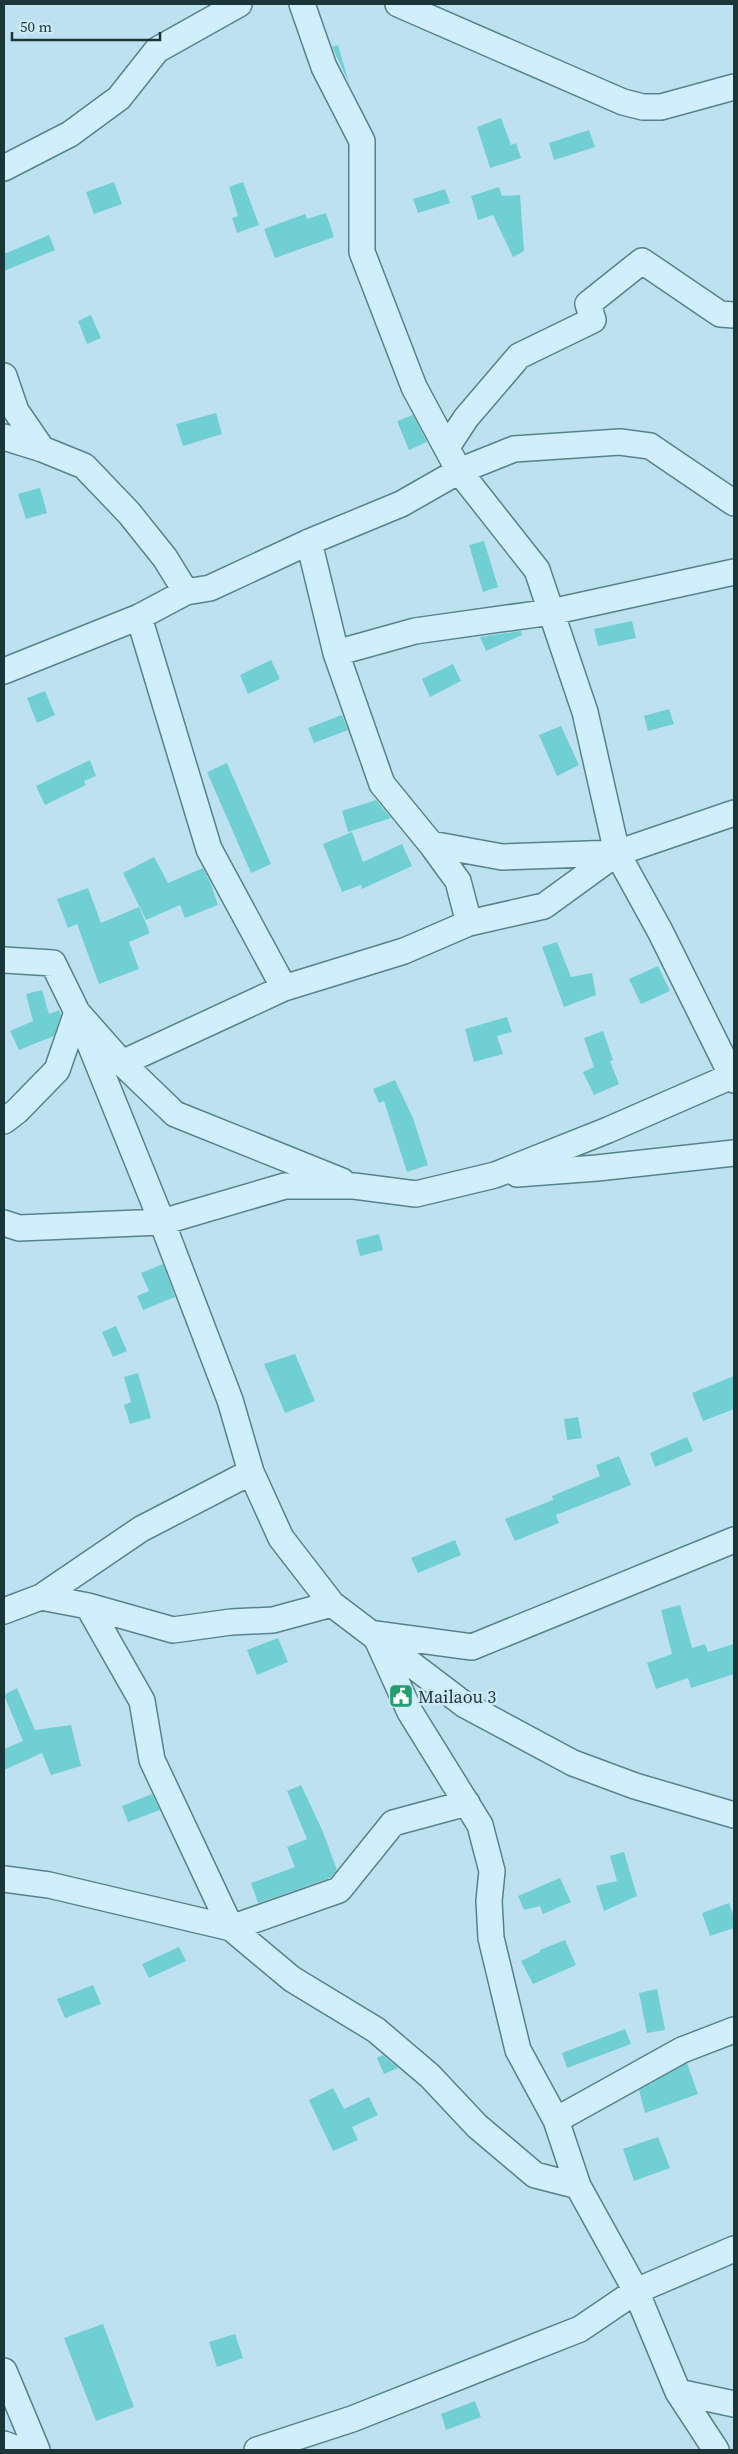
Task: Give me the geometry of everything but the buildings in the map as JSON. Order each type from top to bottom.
[{"type":"street","points":[[4,168],[70,134],[119,98],[157,50],[239,4]]},
{"type":"street","points":[[4,1223],[19,1228],[162,1222],[285,1186],[354,1186],[416,1194],[495,1175],[733,1077],[660,931],[617,853],[585,712],[537,570],[459,471],[414,388],[362,252],[362,141],[324,67],[302,4]]},
{"type":"street","points":[[398,4],[623,102],[643,107],[661,107],[734,87]]},
{"type":"street","points":[[447,447],[466,418],[519,356],[593,320],[588,304],[642,261],[720,314],[734,315]]},
{"type":"street","points":[[4,376],[16,411],[42,449]]},
{"type":"street","points":[[4,437],[42,449],[84,466],[106,487],[165,558],[186,592]]},
{"type":"street","points":[[4,671],[140,617],[186,592],[210,588],[309,542],[401,504],[459,471],[514,450],[620,442],[650,446],[734,503]]},
{"type":"street","points":[[309,542],[336,653],[382,784],[431,844],[458,882],[469,923]]},
{"type":"street","points":[[336,653],[415,631],[550,612],[734,572]]},
{"type":"street","points":[[140,617],[209,850],[284,988]]},
{"type":"street","points":[[431,844],[502,857],[617,853],[734,813]]},
{"type":"street","points":[[122,1063],[284,988],[404,951],[469,923],[544,906],[617,853]]},
{"type":"street","points":[[4,960],[53,963],[78,1012],[162,1222],[230,1400],[251,1472],[281,1538],[332,1604],[375,1634],[465,1705],[573,1763],[635,1786],[734,1815]]},
{"type":"street","points":[[78,1012],[122,1063],[176,1114],[354,1186]]},
{"type":"street","points":[[4,1121],[17,1111],[57,1070],[78,1012]]},
{"type":"street","points":[[495,1175],[597,1168],[734,1153]]},
{"type":"street","points":[[4,1611],[41,1597],[141,1529],[251,1472]]},
{"type":"street","points":[[375,1634],[472,1648],[734,1540]]},
{"type":"street","points":[[41,1597],[88,1606],[173,1630],[231,1622],[273,1620],[332,1604]]},
{"type":"street","points":[[88,1606],[142,1701],[152,1760],[231,1928],[292,1978],[376,2030],[430,2076],[477,2126],[535,2175],[578,2186]]},
{"type":"street","points":[[375,1634],[410,1712],[480,1825],[492,1872],[489,1902],[490,1938],[518,2050],[556,2120],[578,2186],[636,2291],[678,2392],[716,2450]]},
{"type":"street","points":[[4,1879],[49,1885],[231,1928],[339,1890],[393,1823],[467,1803]]},
{"type":"street","points":[[556,2120],[682,2050],[734,2030]]},
{"type":"street","points":[[257,2450],[352,2419],[580,2329],[636,2291],[734,2249]]},
{"type":"street","points":[[4,2371],[36,2450]]},
{"type":"street","points":[[678,2392],[734,2404]]},
{"type":"street","points":[[4,2444],[20,2450]]},
{"type":"place","name":"Mailaou 3","points":[[401,1696]]}]
